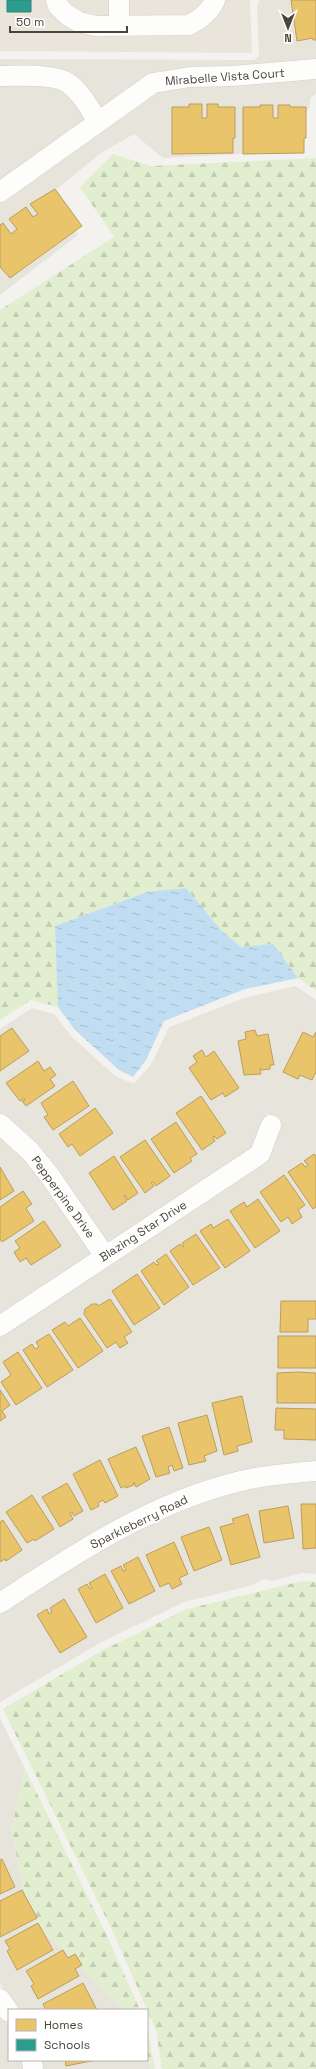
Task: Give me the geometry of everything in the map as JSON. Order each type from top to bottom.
[{"type":"street","points":[[56,0],[58,6],[67,15],[79,22],[96,26],[189,25],[201,19],[212,6],[214,0]]},
{"type":"street","points":[[119,0],[119,25]]},
{"type":"street","name":"Mirabelle Vista Court","points":[[0,192],[153,83],[190,77],[316,69]]},
{"type":"street","points":[[0,76],[54,78],[67,83],[88,105],[98,122]]},
{"type":"street","name":"Pepperpine Drive","points":[[0,1124],[30,1151],[50,1176],[105,1256]]},
{"type":"street","name":"Blazing Star Drive","points":[[0,1326],[260,1154],[271,1124]]},
{"type":"street","name":"Sparkleberry Road","points":[[0,1603],[54,1566],[104,1538],[171,1504],[240,1481],[279,1474],[316,1471]]},
{"type":"street","points":[[0,1998],[8,2010]]},
{"type":"shaded area","points":[[0,0],[250,0],[252,53],[0,51]]},
{"type":"shaded area","points":[[260,0],[316,0],[316,94],[310,98],[310,106],[302,120],[301,151],[163,158],[134,134],[101,153],[53,192],[78,235],[0,295],[0,59],[252,60],[256,59],[259,55],[257,5]]},
{"type":"shaded area","points":[[296,986],[316,1000],[316,1463],[278,1465],[0,1592],[0,1336],[267,1158],[281,1120],[267,1113],[254,1148],[107,1244],[36,1144],[0,1114],[0,1029],[32,1008],[54,1014],[71,1036],[115,1076],[134,1084],[152,1063],[169,1027],[247,997]]},
{"type":"shaded area","points":[[0,1136],[25,1157],[93,1253],[0,1316]]},
{"type":"shaded area","points":[[316,1480],[316,1574],[302,1573],[271,1581],[263,1579],[253,1585],[184,1602],[100,1643],[0,1702],[0,1613],[58,1574],[107,1546],[174,1513],[242,1490],[280,1483]]},
{"type":"shaded area","points":[[0,1718],[25,1769],[11,1831],[31,1919],[123,2009],[17,2009],[0,1984]]},
{"type":"shaded area","points":[[0,2013],[8,2025],[8,2061],[23,2061],[25,2069],[0,2069]]},
{"type":"shaded area","points":[[40,2061],[148,2061],[151,2069],[41,2069]]},
{"type":"green space","points":[[113,154],[151,166],[316,158],[316,991],[298,978],[273,944],[241,947],[221,930],[186,888],[147,892],[55,926],[58,1007],[31,1000],[0,1020],[0,310],[114,237],[80,187]]},
{"type":"green space","points":[[302,1581],[316,1582],[316,2069],[162,2069],[156,2030],[148,2009],[114,1934],[3,1709],[103,1650],[187,1609]]},
{"type":"green space","points":[[25,1769],[108,1938],[140,2009],[123,2009],[31,1919],[11,1831]]},
{"type":"green space","points":[[148,2032],[155,2069],[151,2069],[148,2061]]},
{"type":"water","points":[[186,888],[221,930],[241,947],[273,944],[298,978],[245,989],[164,1021],[146,1060],[133,1077],[119,1070],[75,1030],[58,1007],[55,926],[147,892]]},
{"type":"building: Homes","points":[[291,0],[316,0],[316,40],[313,40],[313,38],[297,41]]},
{"type":"building: Homes","points":[[189,104],[202,104],[202,118],[207,118],[207,104],[218,104],[218,107],[235,107],[235,138],[233,138],[233,153],[172,154],[172,107],[189,107]]},
{"type":"building: Homes","points":[[260,105],[273,105],[273,118],[278,118],[278,105],[306,107],[306,138],[304,138],[304,153],[243,154],[243,107],[260,107]]},
{"type":"building: Homes","points":[[55,189],[82,226],[10,278],[0,267],[0,225],[3,223],[11,234],[17,229],[9,219],[26,207],[33,217],[38,214],[30,204]]},
{"type":"building: Homes","points":[[12,1028],[29,1051],[0,1071],[0,1036]]},
{"type":"building: Homes","points":[[255,1030],[257,1036],[268,1034],[274,1065],[270,1065],[270,1069],[262,1070],[260,1068],[261,1074],[244,1075],[238,1041],[246,1039],[245,1032]]},
{"type":"building: Homes","points":[[303,1032],[313,1037],[316,1032],[316,1072],[312,1080],[300,1075],[298,1079],[283,1072]]},
{"type":"building: Homes","points":[[202,1050],[206,1057],[214,1051],[239,1088],[225,1097],[223,1093],[211,1100],[189,1068],[197,1062],[193,1056]]},
{"type":"building: Homes","points":[[38,1061],[44,1071],[50,1067],[56,1075],[50,1079],[55,1086],[26,1106],[22,1101],[25,1100],[24,1098],[20,1101],[6,1083]]},
{"type":"building: Homes","points":[[73,1081],[89,1106],[53,1130],[44,1117],[48,1115],[41,1103]]},
{"type":"building: Homes","points":[[201,1096],[226,1133],[217,1139],[214,1136],[215,1141],[202,1150],[176,1113]]},
{"type":"building: Homes","points":[[95,1108],[113,1133],[80,1156],[72,1144],[68,1147],[59,1134]]},
{"type":"building: Homes","points":[[176,1122],[197,1154],[190,1158],[192,1161],[174,1173],[151,1139]]},
{"type":"building: Homes","points":[[145,1140],[170,1176],[156,1186],[153,1182],[151,1183],[154,1186],[145,1193],[120,1157]]},
{"type":"building: Homes","points":[[314,1154],[316,1156],[316,1207],[313,1209],[288,1172],[302,1163],[305,1167],[308,1165],[304,1161]]},
{"type":"building: Homes","points":[[114,1156],[138,1193],[128,1200],[125,1195],[124,1196],[127,1201],[113,1210],[89,1173]]},
{"type":"building: Homes","points":[[0,1167],[14,1191],[0,1200]]},
{"type":"building: Homes","points":[[284,1175],[305,1205],[298,1210],[302,1217],[292,1224],[288,1217],[281,1222],[260,1192]]},
{"type":"building: Homes","points":[[23,1191],[32,1204],[26,1208],[34,1221],[2,1242],[0,1239],[0,1207]]},
{"type":"building: Homes","points":[[258,1199],[280,1231],[255,1248],[230,1211],[244,1202],[247,1207]]},
{"type":"building: Homes","points":[[228,1219],[250,1251],[225,1268],[200,1231],[211,1224],[213,1228]]},
{"type":"building: Homes","points":[[44,1221],[61,1246],[31,1265],[26,1258],[20,1262],[14,1252],[20,1248],[15,1241]]},
{"type":"building: Homes","points":[[196,1234],[220,1268],[193,1285],[170,1251],[180,1244],[183,1247],[184,1246],[182,1243]]},
{"type":"building: Homes","points":[[166,1254],[189,1287],[164,1305],[141,1271],[154,1262],[156,1265],[159,1264],[156,1261]]},
{"type":"building: Homes","points":[[137,1274],[160,1308],[134,1325],[112,1291]]},
{"type":"building: Homes","points":[[110,1299],[132,1332],[124,1337],[128,1343],[120,1348],[116,1342],[107,1348],[84,1314],[85,1309],[92,1304],[97,1304],[98,1306]]},
{"type":"building: Homes","points":[[281,1301],[316,1301],[316,1319],[308,1319],[308,1332],[280,1332]]},
{"type":"building: Homes","points":[[80,1318],[103,1351],[78,1368],[52,1330],[65,1322],[68,1326]]},
{"type":"building: Homes","points":[[49,1334],[73,1370],[47,1387],[23,1350],[32,1344],[35,1349],[39,1347],[36,1342]]},
{"type":"building: Homes","points":[[278,1336],[316,1336],[316,1368],[278,1368]]},
{"type":"building: Homes","points":[[18,1352],[42,1388],[16,1405],[1,1382],[11,1375],[3,1362]]},
{"type":"building: Homes","points":[[277,1373],[316,1373],[316,1403],[277,1403]]},
{"type":"building: Homes","points":[[0,1390],[10,1405],[2,1411],[6,1417],[0,1421]]},
{"type":"building: Homes","points":[[242,1396],[252,1442],[237,1446],[238,1451],[224,1455],[212,1403]]},
{"type":"building: Homes","points":[[276,1408],[316,1409],[316,1440],[284,1439],[284,1430],[275,1430]]},
{"type":"building: Homes","points":[[207,1415],[217,1451],[204,1456],[206,1461],[189,1465],[178,1423]]},
{"type":"building: Homes","points":[[169,1427],[183,1468],[174,1471],[172,1465],[168,1467],[170,1473],[156,1477],[142,1436]]},
{"type":"building: Homes","points":[[136,1447],[150,1479],[136,1487],[134,1482],[134,1485],[121,1488],[108,1459]]},
{"type":"building: Homes","points":[[100,1460],[118,1496],[105,1503],[103,1500],[98,1503],[99,1506],[91,1510],[73,1474]]},
{"type":"building: Homes","points":[[67,1483],[83,1511],[74,1516],[72,1512],[70,1513],[73,1519],[60,1527],[42,1497]]},
{"type":"building: Homes","points":[[32,1495],[54,1529],[35,1541],[34,1539],[27,1543],[6,1512]]},
{"type":"building: Homes","points":[[301,1504],[316,1504],[316,1548],[303,1549]]},
{"type":"building: Homes","points":[[288,1506],[294,1538],[264,1543],[259,1511]]},
{"type":"building: Homes","points":[[248,1514],[260,1557],[231,1565],[220,1527],[234,1523],[232,1519]]},
{"type":"building: Homes","points":[[3,1520],[22,1550],[6,1561],[5,1559],[0,1562],[0,1522]]},
{"type":"building: Homes","points":[[209,1527],[222,1560],[194,1571],[181,1537]]},
{"type":"building: Homes","points":[[174,1542],[188,1574],[179,1578],[182,1584],[172,1589],[169,1583],[160,1587],[146,1555]]},
{"type":"building: Homes","points":[[138,1557],[155,1591],[129,1604],[111,1571],[121,1566],[123,1571],[126,1570],[123,1565]]},
{"type":"building: Homes","points":[[105,1574],[123,1608],[96,1623],[78,1589],[87,1584],[90,1589],[92,1588],[89,1583]]},
{"type":"building: Homes","points":[[64,1599],[87,1637],[60,1653],[37,1615],[47,1609],[49,1614],[52,1612],[50,1608]]},
{"type":"building: Homes","points":[[2,1859],[15,1887],[0,1894],[0,1860]]},
{"type":"building: Homes","points":[[22,1890],[37,1918],[0,1937],[0,1901]]},
{"type":"building: Homes","points":[[38,1923],[53,1950],[17,1970],[7,1951],[10,1949],[5,1941]]},
{"type":"building: Homes","points":[[63,1950],[68,1958],[75,1954],[82,1965],[75,1969],[79,1976],[38,1999],[31,1986],[34,1984],[26,1971]]},
{"type":"building: Homes","points":[[83,1983],[96,2009],[46,2009],[43,2004]]},
{"type":"building: Homes","points":[[65,2061],[91,2061],[66,2066]]},
{"type":"building: Schools","points":[[7,0],[31,0],[31,12],[7,12]]}]
